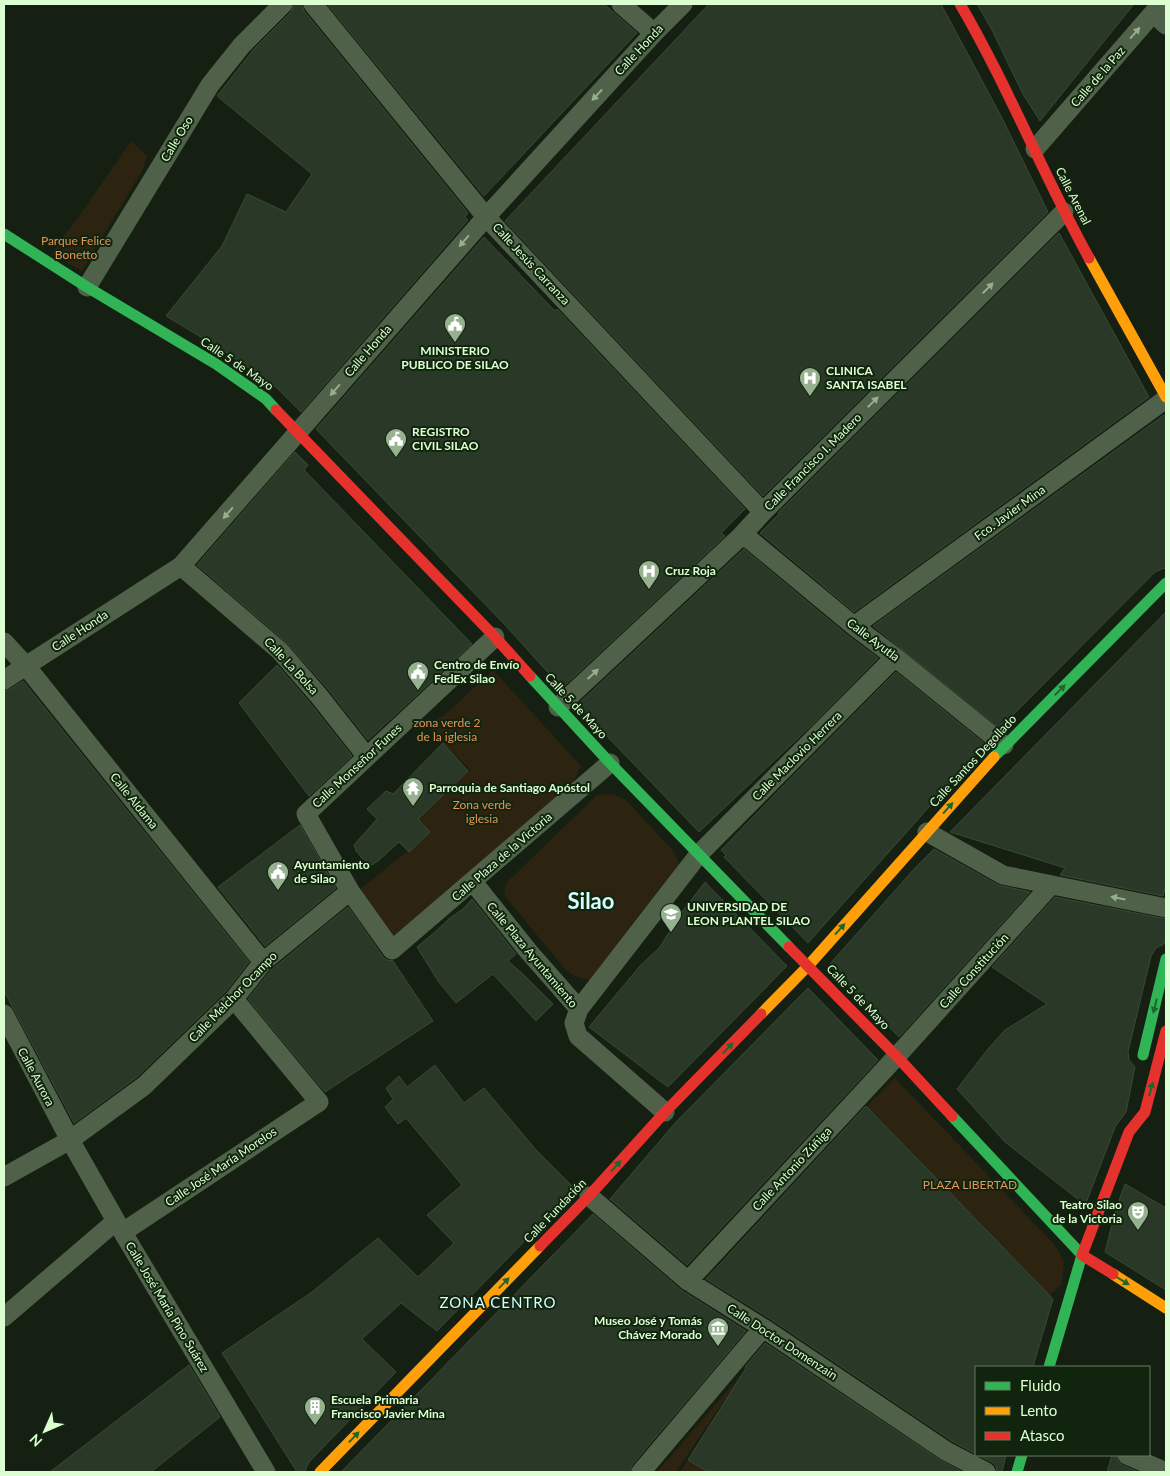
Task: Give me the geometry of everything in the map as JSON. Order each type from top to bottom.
[{"type":"street","name":"Calle Oso","points":[[87,287],[210,85],[242,44],[283,4]]},
{"type":"street","name":"Calle Jesús Carranza","points":[[313,4],[486,216],[763,512]]},
{"type":"street","points":[[621,4],[654,33]]},
{"type":"street","name":"Calle Honda","points":[[4,680],[181,566],[486,216],[654,33],[683,4]]},
{"type":"street","name":"Calle Arenal","points":[[960,4],[978,35],[1064,212],[1166,398]]},
{"type":"street","name":"Calle de la Paz","points":[[1035,150],[1160,14]]},
{"type":"street","name":"Calle Francisco I. Madero","points":[[558,707],[740,537],[1064,212]]},
{"type":"street","name":"Calle 5 de Mayo","points":[[4,234],[87,287],[216,364],[266,399],[495,637],[610,763],[897,1056],[1082,1255],[1166,1308]]},
{"type":"street","name":"Fco. Javier Mina","points":[[854,626],[1166,398]]},
{"type":"street","name":"Calle Ayutla","points":[[740,537],[750,539],[854,626],[1004,746]]},
{"type":"street","name":"Calle La Bolsa","points":[[181,566],[280,651],[367,757]]},
{"type":"street","name":"Calle Santos Degollado","points":[[808,966],[1004,746],[1166,583]]},
{"type":"street","name":"Calle Monseñor Funes","points":[[350,891],[306,814],[495,637]]},
{"type":"street","name":"Calle Aldama","points":[[4,642],[26,666],[263,962]]},
{"type":"street","name":"Calle Maclovio Herrera","points":[[579,1009],[700,854],[895,657]]},
{"type":"street","name":"Calle Plaza de la Victoria","points":[[350,891],[392,950],[610,763]]},
{"type":"street","points":[[927,832],[1003,875],[1166,908]]},
{"type":"street","name":"Calle Plaza Ayuntamiento","points":[[472,882],[529,952],[579,1009],[574,1023],[578,1036],[665,1112]]},
{"type":"street","name":"Calle Constitución","points":[[897,1056],[1051,885]]},
{"type":"street","name":"Calle Melchor Ocampo","points":[[4,1177],[70,1140],[144,1086],[234,999],[263,962],[350,891]]},
{"type":"street","points":[[1139,1069],[1166,958]]},
{"type":"street","name":"Calle Fundación","points":[[320,1472],[589,1196],[665,1112],[808,966]]},
{"type":"street","name":"Calle José María Morelos","points":[[4,1317],[120,1227],[319,1102],[234,999]]},
{"type":"street","name":"Calle Aurora","points":[[4,1014],[70,1140]]},
{"type":"street","points":[[1049,1366],[1082,1255],[1130,1132],[1145,1112],[1166,1031]]},
{"type":"street","name":"Calle Antonio Zúñiga","points":[[688,1281],[897,1056]]},
{"type":"street","points":[[1130,1114],[1130,1132]]},
{"type":"street","name":"Calle José María Pino Suárez","points":[[70,1140],[266,1472]]},
{"type":"street","name":"Calle Doctor Domenzain","points":[[589,1196],[688,1281],[763,1328],[946,1451],[986,1472]]},
{"type":"street","points":[[641,1472],[763,1328]]},
{"type":"street","points":[[1017,1472],[1022,1456]]},
{"type":"street","points":[[1129,1456],[1166,1472]]},
{"type":"green space","name":"Parque Felice Bonetto","points":[[131,141],[147,156],[142,171],[82,271],[52,254]]},
{"type":"green space","name":"Zona verde iglesia","points":[[493,670],[581,766],[570,789],[392,940],[359,890],[430,833],[418,819],[471,770],[426,726],[448,712]]},
{"type":"green space","points":[[612,794],[626,800],[675,853],[680,866],[593,980],[578,978],[565,969],[504,895],[506,883],[597,795]]},
{"type":"green space","name":"PLAZA LIBERTAD","points":[[895,1078],[1054,1244],[1064,1261],[1062,1284],[1049,1296],[867,1106]]},
{"type":"green space","points":[[742,1374],[676,1472],[657,1472]]},
{"type":"green space","points":[[688,1460],[708,1472],[680,1472]]},
{"type":"building","points":[[294,4],[302,4],[304,11],[468,213],[465,217],[468,220],[301,412],[275,386],[224,351],[166,316],[222,246],[247,194],[286,212],[312,174],[217,96],[254,49],[291,12]]},
{"type":"building","points":[[327,4],[604,4],[637,33],[484,196]]},
{"type":"building","points":[[709,4],[941,4],[1002,118],[1048,212],[763,496],[505,221]]},
{"type":"building","points":[[977,4],[1134,4],[1040,121],[1023,94],[991,28]]},
{"type":"building","points":[[1059,233],[1149,397],[854,612],[760,533]]},
{"type":"building","points":[[484,237],[555,311],[557,309],[745,509],[721,533],[725,536],[562,688],[506,626],[316,429]]},
{"type":"building","points":[[1164,415],[1166,418],[1166,568],[1155,572],[1000,728],[873,626]]},
{"type":"building","points":[[295,452],[308,465],[304,470],[472,644],[368,740],[328,689],[288,644],[197,565]]},
{"type":"building","points":[[744,549],[847,635],[878,658],[814,723],[699,832],[577,705]]},
{"type":"building","points":[[1166,612],[1166,884],[1163,896],[1060,875],[1065,868],[950,832]]},
{"type":"building","points":[[277,665],[352,756],[309,796],[239,703]]},
{"type":"building","points":[[896,672],[985,744],[808,943],[724,857],[726,855],[721,850]]},
{"type":"building","points":[[23,681],[249,962],[226,991],[137,1077],[74,1123],[4,991],[4,691]]},
{"type":"building","name":"Parroquia de Santiago Apóstol","points":[[443,743],[468,771],[418,819],[430,832],[409,852],[399,842],[372,865],[362,858],[354,845],[377,819],[367,809],[386,791],[393,794]]},
{"type":"building","name":"Ayuntamiento de Silao","points":[[300,825],[336,888],[265,946],[218,887]]},
{"type":"building","points":[[934,849],[998,885],[1030,892],[899,1037],[829,965]]},
{"type":"building","points":[[705,882],[787,966],[668,1087],[589,1027],[640,966],[660,947],[679,916]]},
{"type":"building","points":[[1055,897],[1166,919],[1164,944],[1156,948],[1151,956],[1128,1052],[1129,1060],[1135,1067],[1126,1112],[1115,1127],[1084,1204],[1005,1142],[957,1089],[1005,1030],[1047,1004],[992,967]]},
{"type":"building","points":[[472,899],[516,954],[508,961],[553,1004],[536,1021],[493,974],[456,1003],[438,981],[417,947],[463,909]]},
{"type":"building","points":[[348,907],[383,957],[393,961],[433,1021],[325,1092],[248,999],[271,970]]},
{"type":"building","points":[[808,988],[878,1060],[687,1265],[610,1199],[676,1122]]},
{"type":"building","points":[[435,1065],[464,1103],[484,1088],[537,1151],[575,1189],[437,1331],[401,1303],[362,1339],[396,1372],[309,1462],[305,1472],[297,1472],[222,1353],[312,1292],[378,1238],[418,1277],[454,1243],[427,1215],[462,1185],[406,1118],[398,1124],[385,1107],[393,1099],[386,1088],[399,1076],[407,1087]]},
{"type":"building","points":[[866,1106],[1053,1299],[1034,1366],[975,1366],[975,1453],[952,1441],[769,1318],[706,1279]]},
{"type":"building","name":"Teatro Silao de la Victoria","points":[[1125,1184],[1166,1208],[1166,1290],[1105,1252],[1116,1209]]},
{"type":"building","points":[[593,1214],[681,1290],[746,1331],[632,1465],[630,1472],[341,1472]]},
{"type":"building","points":[[765,1343],[940,1460],[962,1472],[708,1472],[688,1460],[745,1367]]},
{"type":"building","points":[[189,1365],[220,1417],[151,1472],[50,1472]]},
{"type":"building","points":[[979,1456],[1006,1456],[1002,1472],[997,1472],[996,1466]]},
{"type":"building","points":[[1112,1456],[1116,1456],[1122,1465],[1138,1472],[1107,1472]]},
{"type":"traffic: fast","points":[[4,234],[87,287],[216,364],[266,399],[276,410]]},
{"type":"traffic: fast","points":[[994,757],[1166,583]]},
{"type":"traffic: fast","points":[[530,676],[610,763],[789,947]]},
{"type":"traffic: fast","points":[[1143,1055],[1166,959]]},
{"type":"traffic: fast","points":[[952,1116],[1082,1255],[1049,1366]]},
{"type":"traffic: fast","points":[[1017,1472],[1022,1456]]},
{"type":"traffic: slow","points":[[1089,258],[1166,397]]},
{"type":"traffic: slow","points":[[761,1014],[808,966],[994,757]]},
{"type":"traffic: slow","points":[[320,1472],[540,1246]]},
{"type":"traffic: slow","points":[[1113,1274],[1166,1308]]},
{"type":"traffic: jam","points":[[960,4],[994,67],[1089,258]]},
{"type":"traffic: jam","points":[[276,410],[495,637],[530,676]]},
{"type":"traffic: jam","points":[[789,947],[952,1116]]},
{"type":"traffic: jam","points":[[540,1246],[589,1196],[665,1112],[761,1014]]},
{"type":"traffic: jam","points":[[1113,1274],[1082,1255],[1129,1132],[1145,1112],[1166,1031]]},
{"type":"place","name":"MINISTERIO PUBLICO DE SILAO","points":[[455,343]]},
{"type":"place","name":"CLINICA SANTA ISABEL","points":[[810,397]]},
{"type":"place","name":"REGISTRO CIVIL SILAO","points":[[396,458]]},
{"type":"place","name":"Cruz Roja","points":[[649,590]]},
{"type":"place","name":"Centro de Envío FedEx Silao","points":[[418,691]]},
{"type":"place","name":"Parroquia de Santiago Apóstol","points":[[413,807]]},
{"type":"place","name":"Ayuntamiento de Silao","points":[[278,891]]},
{"type":"place","name":"UNIVERSIDAD DE LEON PLANTEL SILAO","points":[[671,933]]},
{"type":"place","name":"Teatro Silao de la Victoria","points":[[1138,1231]]},
{"type":"place","name":"Museo José y Tomás Chávez Morado","points":[[718,1347]]},
{"type":"place","name":"Escuela Primaria Francisco Javier Mina","points":[[315,1426]]},
{"type":"district","name":"Silao","points":[[591,901]]},
{"type":"district","name":"ZONA CENTRO","points":[[498,1303]]},
{"type":"park label","name":"zona verde 2 de la iglesia","points":[[447,730]]}]
